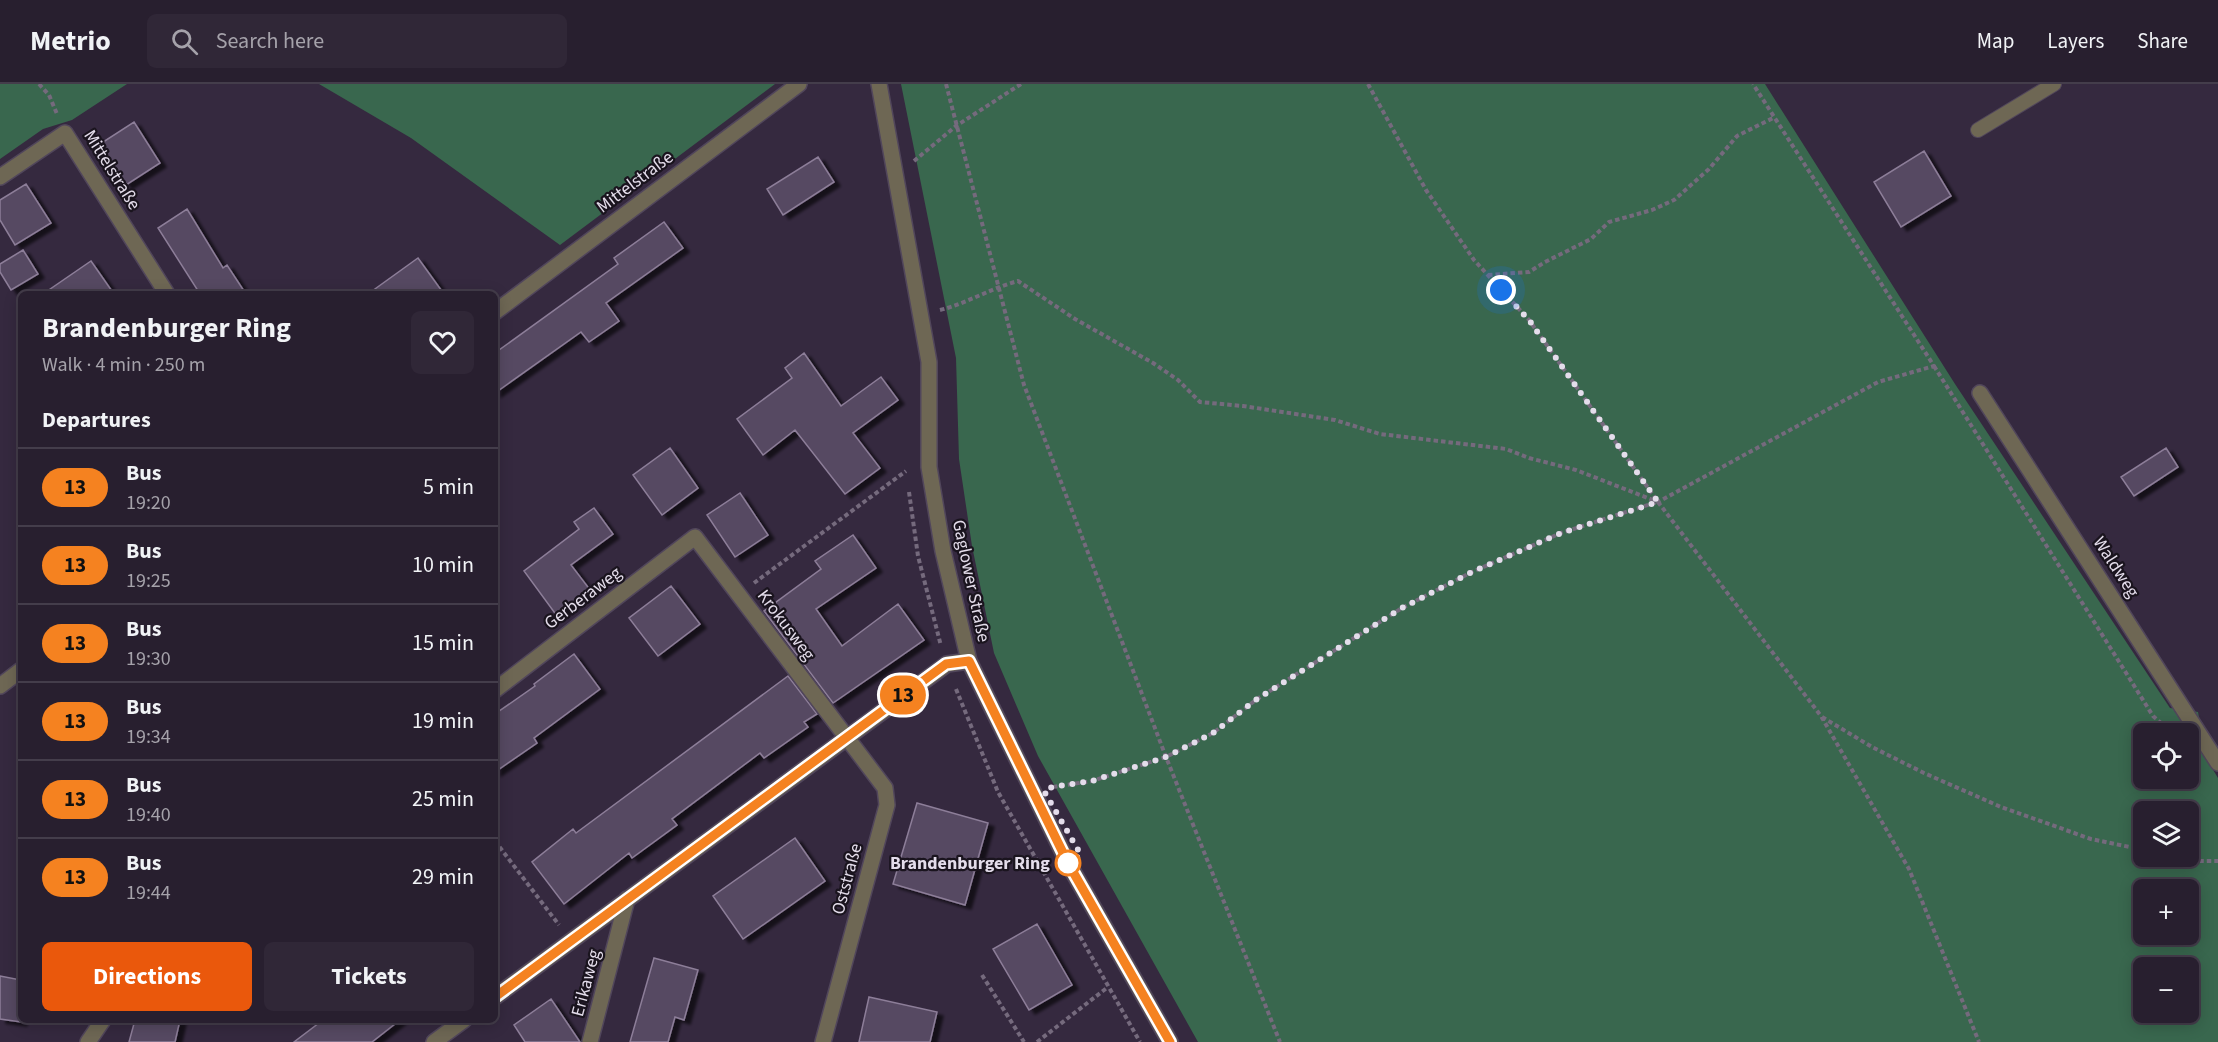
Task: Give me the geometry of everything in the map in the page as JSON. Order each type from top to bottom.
[{"type":"street","name":"Mittelstraße","points":[[498,310],[799,84]]},
{"type":"street","name":"Gaglower Straße","points":[[879,84],[929,362],[929,467],[943,551],[969,661],[1068,863],[1170,1042]]},
{"type":"street","name":"Mittelstraße","points":[[0,177],[65,133],[165,291]]},
{"type":"street","name":"Waldweg","points":[[1980,393],[2218,763]]},
{"type":"street","name":"Krokusweg","points":[[695,537],[845,738]]},
{"type":"street","name":"Gerberaweg","points":[[498,688],[695,537]]},
{"type":"street","points":[[498,995],[946,664],[969,661]]},
{"type":"street","points":[[0,686],[18,672]]},
{"type":"street","name":"Oststraße","points":[[824,1042],[887,805],[885,789],[845,738]]},
{"type":"street","name":"Erikaweg","points":[[590,1042],[627,899]]},
{"type":"street","points":[[88,1042],[101,1023]]},
{"type":"street","points":[[434,1042],[460,1023]]},
{"type":"lane","points":[[1978,129],[2054,84]]},
{"type":"path","points":[[39,84],[49,95],[65,133]]},
{"type":"path","points":[[946,84],[1024,385],[1166,757],[1280,1042]]},
{"type":"path","points":[[907,167],[956,126],[1020,84]]},
{"type":"path","points":[[1368,84],[1426,190],[1474,260],[1529,320],[1658,502],[1821,716],[1909,869],[1979,1042]]},
{"type":"path","points":[[1753,84],[1934,366],[2153,716],[2161,723]]},
{"type":"path","points":[[1488,275],[1529,272],[1591,239],[1609,222],[1652,210],[1674,200],[1709,169],[1737,136],[1775,117]]},
{"type":"path","points":[[933,312],[960,305],[998,286],[1018,280],[1075,319],[1153,363],[1178,380],[1200,402],[1335,420],[1380,434],[1467,446],[1506,448],[1529,458],[1576,470],[1658,502]]},
{"type":"path","points":[[1044,791],[1052,787],[1092,781],[1166,757],[1213,733],[1257,699],[1402,608],[1472,572],[1561,533],[1658,502],[1878,382],[1934,366]]},
{"type":"path","points":[[738,594],[906,471]]},
{"type":"path","points":[[1821,716],[1872,747],[2001,807],[2091,839],[2133,848]]},
{"type":"path","points":[[498,845],[560,926]]},
{"type":"path","points":[[2199,861],[2218,861]]},
{"type":"path","points":[[982,975],[1024,1042]]},
{"type":"path","points":[[1037,1042],[1108,987]]},
{"type":"green space","points":[[0,84],[127,84],[72,120],[43,129],[0,159]]},
{"type":"green space","points":[[319,84],[775,84],[560,245],[411,138]]},
{"type":"green space","points":[[901,84],[1765,84],[1955,384],[2170,708],[2198,712],[2203,739],[2199,742],[2199,723],[2133,723],[2133,789],[2199,789],[2199,746],[2218,778],[2218,1042],[1198,1042],[1038,756],[994,653],[972,546],[959,459],[956,358]]},
{"type":"building","points":[[134,122],[160,163],[126,185],[100,144]]},
{"type":"building","points":[[1924,151],[1951,196],[1901,227],[1874,182]]},
{"type":"building","points":[[818,157],[834,182],[783,215],[767,189]]},
{"type":"building","points":[[26,184],[51,223],[15,245],[0,220],[0,200]]},
{"type":"building","points":[[187,209],[223,268],[227,265],[244,291],[198,291],[158,228]]},
{"type":"building","points":[[664,222],[683,248],[606,303],[619,321],[589,342],[581,332],[498,391],[498,351],[618,264],[614,258]]},
{"type":"building","points":[[23,250],[38,274],[11,290],[0,272],[0,264]]},
{"type":"building","points":[[418,258],[442,291],[372,291]]},
{"type":"building","points":[[91,261],[112,291],[47,291]]},
{"type":"building","points":[[804,353],[841,406],[881,377],[898,400],[853,433],[880,468],[845,494],[795,430],[763,455],[737,419],[792,378],[785,368]]},
{"type":"building","points":[[670,448],[698,488],[662,515],[633,475]]},
{"type":"building","points":[[2166,448],[2178,467],[2134,496],[2121,477]]},
{"type":"building","points":[[740,493],[768,535],[735,557],[707,515]]},
{"type":"building","points":[[594,508],[613,534],[571,565],[591,591],[557,616],[524,571],[579,529],[574,522]]},
{"type":"building","points":[[853,535],[876,568],[816,609],[842,646],[898,604],[924,640],[833,703],[764,611],[821,569],[815,561]]},
{"type":"building","points":[[671,586],[700,624],[658,656],[629,618]]},
{"type":"building","points":[[574,654],[600,689],[534,738],[537,743],[498,770],[498,712],[535,686],[534,684]]},
{"type":"building","points":[[788,676],[817,714],[804,722],[808,727],[764,758],[760,753],[672,819],[677,825],[632,858],[629,853],[564,904],[532,862],[573,829],[576,833]]},
{"type":"building","points":[[917,803],[988,823],[965,905],[893,884]]},
{"type":"building","points":[[795,838],[825,881],[743,939],[713,896]]},
{"type":"building","points":[[1037,924],[1072,985],[1029,1010],[993,949]]},
{"type":"building","points":[[654,958],[698,970],[684,1020],[675,1017],[668,1042],[630,1042]]},
{"type":"building","points":[[0,976],[18,979],[18,1022],[0,1019]]},
{"type":"building","points":[[869,997],[937,1012],[930,1042],[859,1042]]},
{"type":"building","points":[[551,999],[580,1042],[525,1042],[514,1025]]},
{"type":"building","points":[[134,1023],[179,1023],[175,1042],[129,1042]]},
{"type":"building","points":[[319,1023],[396,1023],[372,1042],[294,1042]]},
{"type":"bus line","name":"13","points":[[498,995],[946,664],[969,661],[1068,863],[1170,1042]]},
{"type":"place","name":"Brandenburger Ring","points":[[1068,863]]},
{"type":"route","points":[[1068,863],[1081,855],[1044,791],[1052,787],[1092,781],[1166,757],[1213,733],[1257,699],[1402,608],[1472,572],[1561,533],[1658,502],[1529,320],[1501,290]]}]
